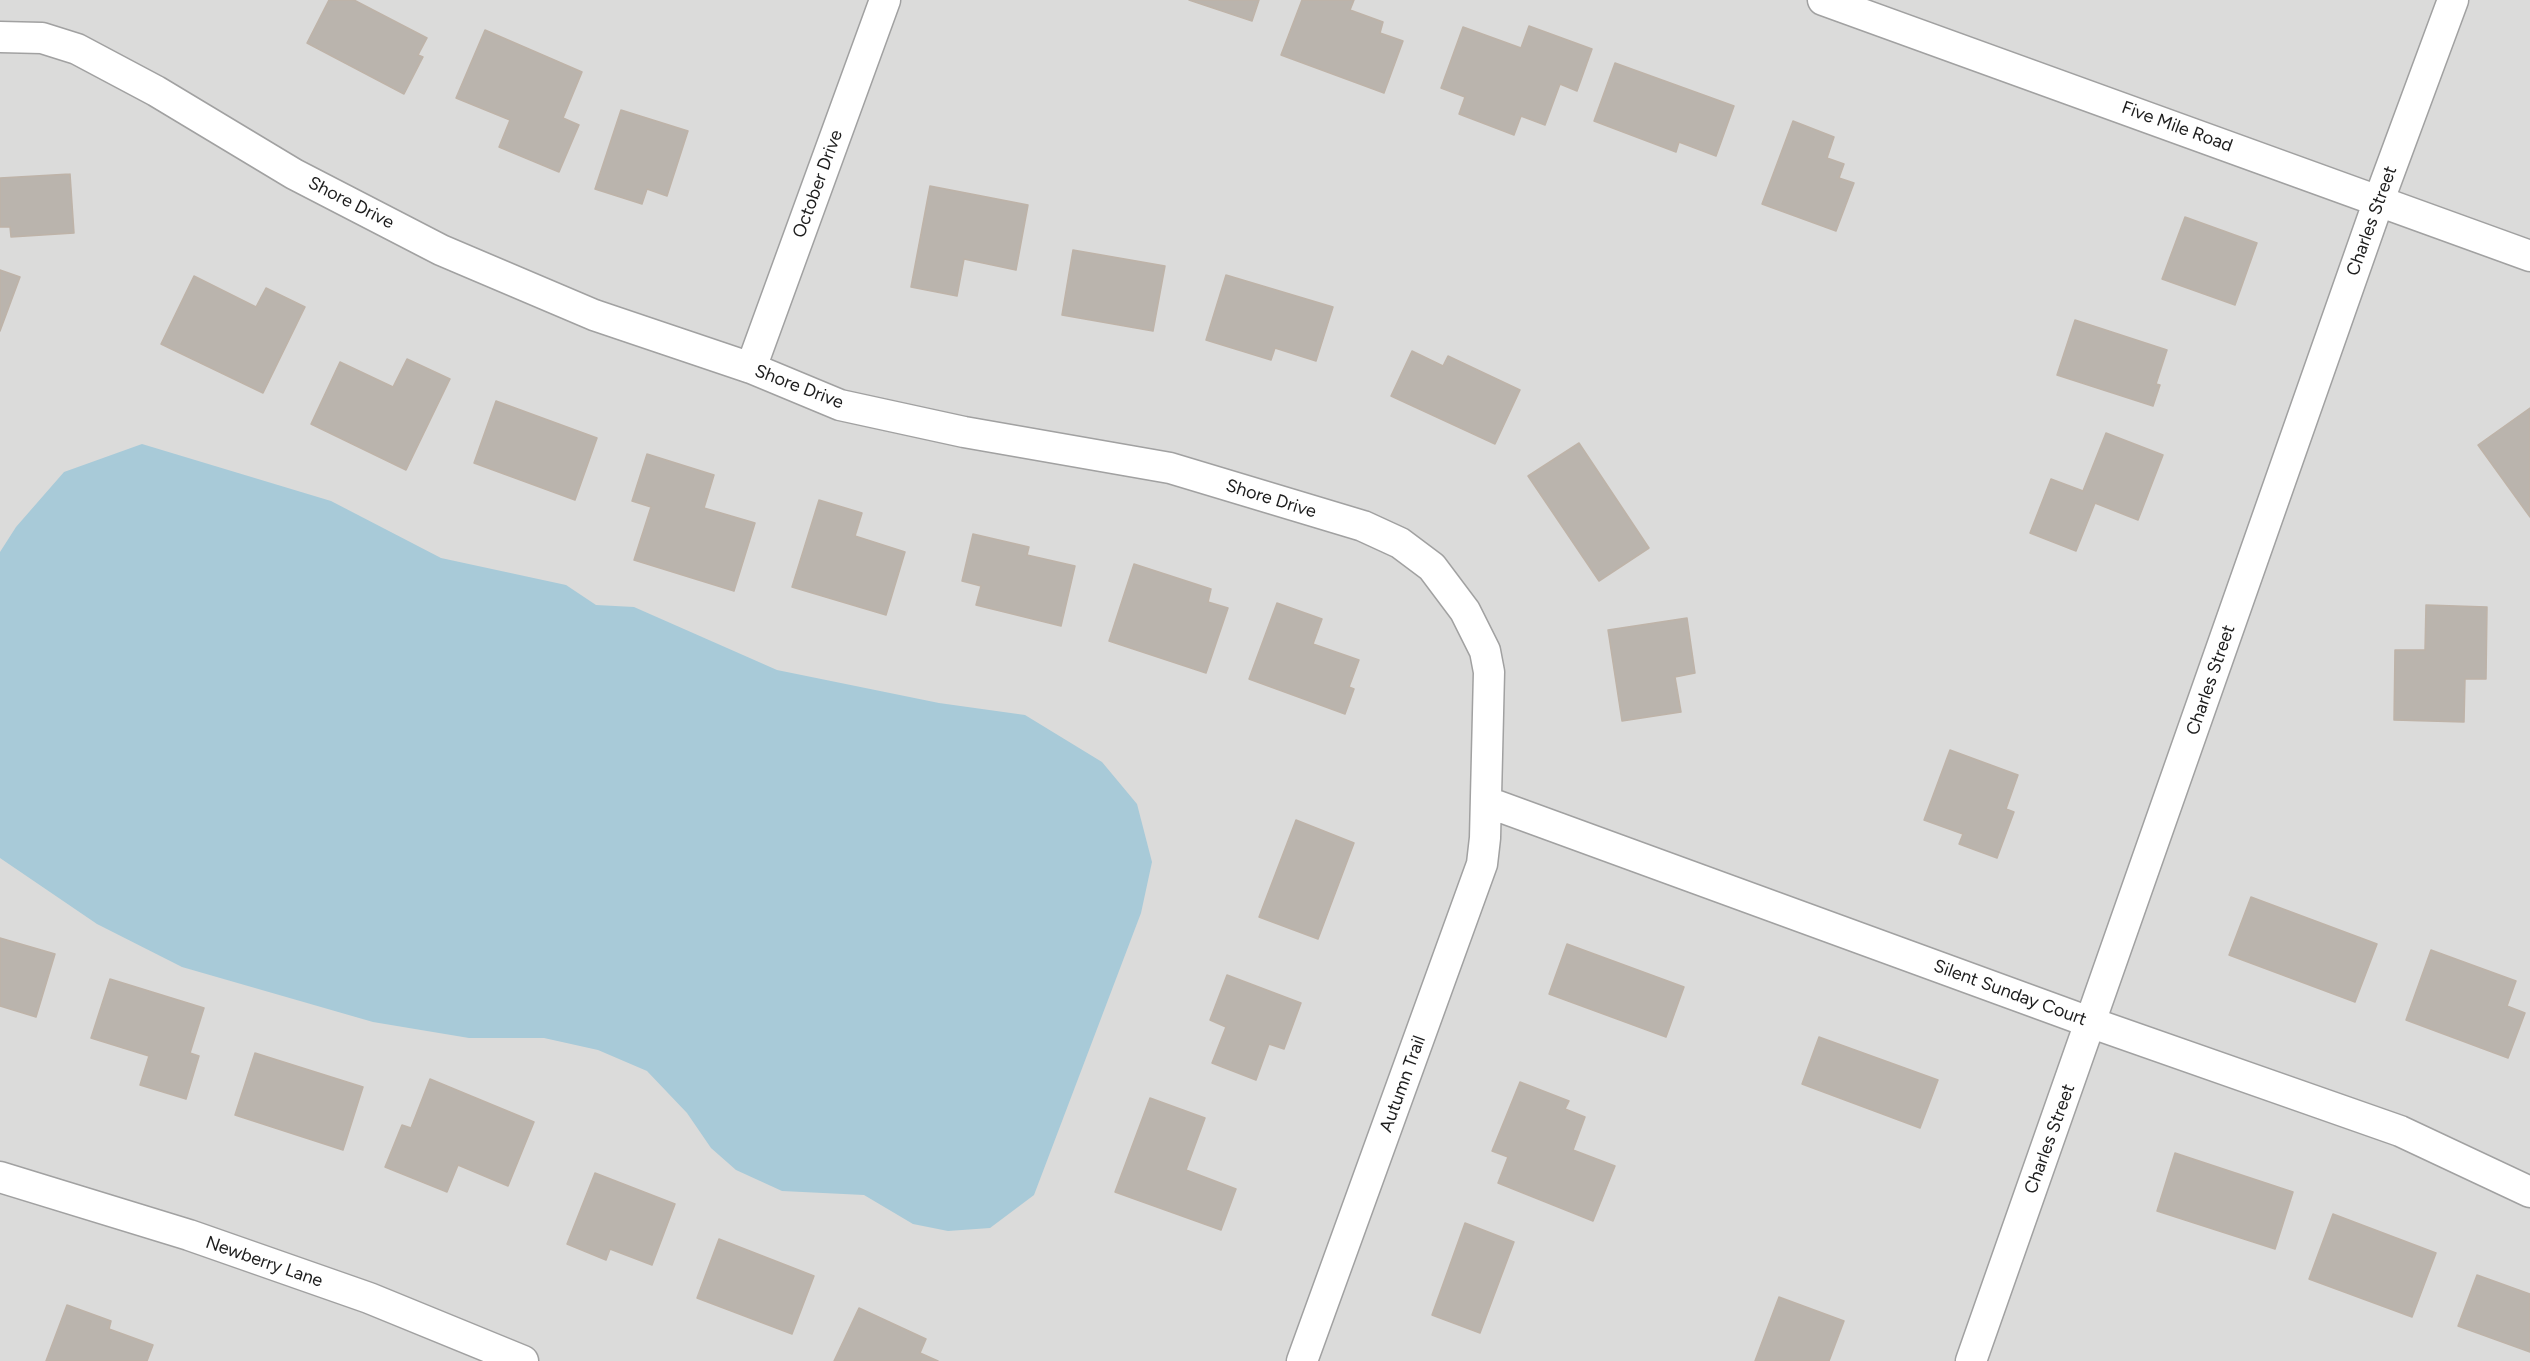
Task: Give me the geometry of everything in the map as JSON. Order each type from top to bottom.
[{"type":"street","name":"October Drive","points":[[751,368],[885,0]]},
{"type":"street","name":"Five Mile Road","points":[[1823,0],[2530,256]]},
{"type":"street","name":"Charles Street","points":[[1971,1361],[2092,1023],[2379,200],[2453,0]]},
{"type":"street","name":"Shore Drive","points":[[0,38],[42,38],[76,49],[156,91],[294,174],[441,250],[594,315],[751,368],[840,405],[964,432],[1170,468],[1363,526],[1400,543],[1432,567],[1450,588],[1485,651],[1490,693],[1486,802]]},
{"type":"street","name":"Silent Sunday Court","points":[[1486,802],[2092,1023],[2400,1131],[2530,1192]]},
{"type":"street","name":"Autumn Trail","points":[[1302,1361],[1482,864],[1486,802]]},
{"type":"street","name":"Newberry Lane","points":[[0,1177],[257,1259],[369,1298],[523,1361]]},
{"type":"shaded area","points":[[0,0],[2530,0],[2530,1361],[0,1361]]},
{"type":"water","points":[[142,444],[331,501],[441,558],[566,585],[596,605],[634,607],[777,670],[939,703],[1025,715],[1102,762],[1137,804],[1152,862],[1141,913],[1034,1195],[990,1228],[948,1231],[913,1224],[864,1195],[782,1191],[736,1170],[711,1148],[687,1113],[647,1071],[598,1050],[544,1038],[469,1038],[373,1022],[182,967],[97,924],[0,858],[0,552],[16,527],[64,472]]},
{"type":"building","points":[[329,0],[354,0],[427,38],[418,55],[423,57],[404,94],[307,43]]},
{"type":"building","points":[[1189,0],[1259,0],[1252,21]]},
{"type":"building","points":[[1302,0],[1354,0],[1350,10],[1383,22],[1380,33],[1403,41],[1384,93],[1281,55]]},
{"type":"building","points":[[1529,26],[1592,49],[1577,91],[1560,84],[1545,125],[1521,116],[1514,135],[1459,114],[1465,97],[1441,88],[1463,27],[1521,48]]},
{"type":"building","points":[[485,30],[582,72],[563,118],[579,125],[559,172],[499,147],[510,120],[456,98]]},
{"type":"building","points":[[1615,63],[1734,106],[1716,156],[1679,142],[1676,152],[1594,121]]},
{"type":"building","points":[[621,110],[688,131],[667,196],[647,189],[642,204],[595,189]]},
{"type":"building","points":[[1793,121],[1834,137],[1827,158],[1844,164],[1839,178],[1854,183],[1836,231],[1762,204]]},
{"type":"building","points":[[70,174],[74,233],[11,237],[10,227],[0,227],[0,178]]},
{"type":"building","points":[[930,186],[1028,205],[1016,270],[964,259],[957,296],[911,287]]},
{"type":"building","points":[[2185,217],[2257,243],[2235,305],[2162,279]]},
{"type":"building","points":[[1073,250],[1165,266],[1153,331],[1062,315]]},
{"type":"building","points":[[0,270],[20,277],[0,331]]},
{"type":"building","points":[[1226,275],[1333,307],[1316,361],[1275,348],[1271,360],[1206,340]]},
{"type":"building","points":[[194,276],[256,307],[266,288],[305,307],[263,393],[161,344]]},
{"type":"building","points":[[2075,320],[2167,350],[2156,384],[2160,385],[2153,406],[2057,375]]},
{"type":"building","points":[[1412,351],[1443,366],[1448,356],[1520,390],[1495,444],[1391,396]]},
{"type":"building","points":[[407,359],[450,379],[406,470],[311,424],[340,362],[393,387]]},
{"type":"building","points":[[496,401],[597,438],[575,500],[474,463]]},
{"type":"building","points":[[2530,408],[2530,517],[2478,445]]},
{"type":"building","points":[[2106,433],[2163,455],[2138,520],[2095,503],[2076,551],[2030,533],[2051,479],[2083,491]]},
{"type":"building","points":[[1579,443],[1649,548],[1599,581],[1528,476]]},
{"type":"building","points":[[647,454],[714,475],[704,508],[755,523],[734,591],[634,560],[651,507],[632,501]]},
{"type":"building","points":[[819,500],[862,513],[855,536],[905,552],[886,615],[792,587]]},
{"type":"building","points":[[973,534],[1029,547],[1027,555],[1075,566],[1061,626],[976,605],[981,586],[962,581]]},
{"type":"building","points":[[1134,564],[1211,589],[1208,602],[1228,608],[1206,673],[1109,641]]},
{"type":"building","points":[[1277,603],[1322,619],[1313,644],[1359,660],[1349,687],[1354,689],[1345,714],[1249,679]]},
{"type":"building","points":[[2426,605],[2487,607],[2486,679],[2465,679],[2464,722],[2394,720],[2395,650],[2425,650]]},
{"type":"building","points":[[1687,618],[1695,673],[1675,677],[1681,712],[1622,721],[1608,630]]},
{"type":"building","points":[[1950,750],[2018,775],[2006,809],[2014,812],[1997,858],[1959,844],[1963,834],[1924,820]]},
{"type":"building","points":[[1296,820],[1354,843],[1318,939],[1259,917]]},
{"type":"building","points":[[2251,897],[2377,944],[2355,1002],[2229,955]]},
{"type":"building","points":[[0,938],[55,954],[36,1017],[0,1006]]},
{"type":"building","points":[[1567,944],[1684,987],[1666,1037],[1549,994]]},
{"type":"building","points":[[2431,950],[2516,981],[2507,1006],[2525,1013],[2508,1058],[2406,1020]]},
{"type":"building","points":[[1227,975],[1301,1003],[1284,1049],[1269,1044],[1256,1080],[1212,1063],[1226,1027],[1210,1020]]},
{"type":"building","points":[[110,979],[204,1008],[190,1053],[199,1056],[186,1099],[140,1085],[149,1056],[91,1038]]},
{"type":"building","points":[[1819,1037],[1938,1080],[1920,1128],[1802,1084]]},
{"type":"building","points":[[255,1053],[363,1087],[343,1150],[235,1115]]},
{"type":"building","points":[[430,1079],[534,1122],[508,1186],[458,1165],[447,1192],[385,1167],[402,1125],[411,1128]]},
{"type":"building","points":[[1520,1082],[1569,1101],[1565,1109],[1585,1117],[1573,1150],[1615,1166],[1593,1221],[1498,1183],[1508,1157],[1492,1151]]},
{"type":"building","points":[[1150,1098],[1205,1118],[1186,1170],[1236,1189],[1221,1230],[1115,1192]]},
{"type":"building","points":[[2175,1153],[2293,1192],[2275,1249],[2157,1211]]},
{"type":"building","points":[[595,1173],[675,1204],[652,1265],[610,1249],[606,1260],[567,1244]]},
{"type":"building","points":[[2333,1214],[2436,1253],[2412,1317],[2309,1279]]},
{"type":"building","points":[[1465,1223],[1514,1242],[1480,1333],[1432,1315]]},
{"type":"building","points":[[719,1239],[814,1276],[792,1334],[697,1298]]},
{"type":"building","points":[[2477,1275],[2530,1294],[2530,1352],[2458,1326]]},
{"type":"building","points":[[1779,1297],[1844,1321],[1829,1361],[1755,1361]]},
{"type":"building","points":[[67,1305],[111,1321],[109,1329],[153,1345],[147,1361],[46,1361]]},
{"type":"building","points":[[859,1308],[926,1339],[920,1353],[938,1361],[834,1361]]}]
